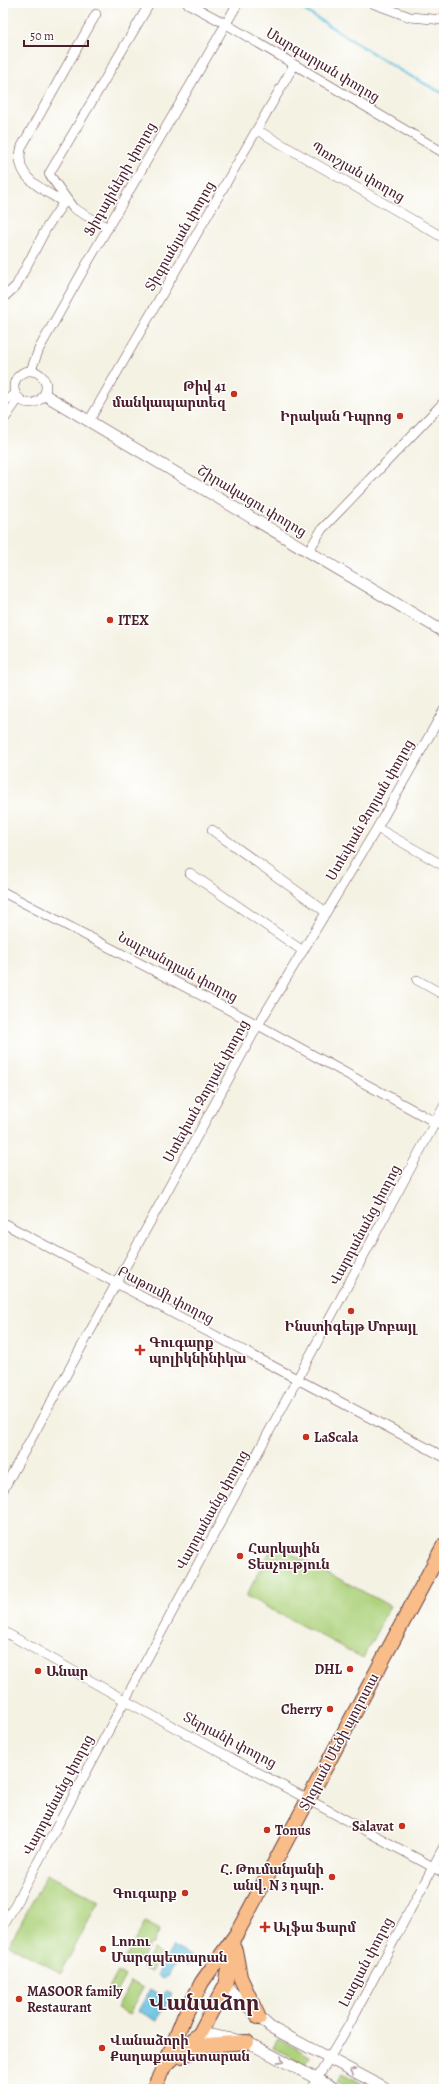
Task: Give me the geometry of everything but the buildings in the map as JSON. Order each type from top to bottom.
[{"type":"main road","name":"Տիգրան Մեծի պողոտա","points":[[152,2089],[165,2065],[184,2016],[202,1982],[234,1938],[444,1545]]},
{"type":"main road","name":"Տիգրան Մեծի պողոտա","points":[[165,2065],[200,2033],[225,1986],[234,1938]]},
{"type":"main road","points":[[234,1938],[240,1977],[259,2018]]},
{"type":"main road","points":[[202,1982],[209,1976],[216,1977],[225,1986]]},
{"type":"main road","points":[[184,2016],[183,2023],[186,2029],[200,2033]]},
{"type":"main road","points":[[165,2065],[190,2051],[208,2045],[247,2042]]},
{"type":"street","points":[[73,208],[50,178],[50,171],[150,3]]},
{"type":"street","name":"Մարգարյան փողոց","points":[[187,3],[226,24],[444,153]]},
{"type":"street","name":"Ֆիդայիների փողոց","points":[[31,370],[39,349],[238,3]]},
{"type":"street","points":[[372,3],[410,16],[444,20]]},
{"type":"street","points":[[96,14],[22,146],[18,158],[21,170],[32,181],[73,208],[108,228]]},
{"type":"street","name":"Տիգրանյան փողոց","points":[[89,421],[294,65]]},
{"type":"street","name":"Պռոշյան փողոց","points":[[257,130],[444,238]]},
{"type":"street","points":[[3,298],[16,286],[48,227],[64,202]]},
{"type":"street","points":[[31,370],[40,374],[45,378],[47,390],[45,395],[38,401],[32,403],[23,402],[17,396],[14,388],[18,376],[22,372],[31,370]]},
{"type":"street","name":"Շիրակացու փողոց","points":[[45,395],[444,632]]},
{"type":"street","points":[[3,402],[17,396]]},
{"type":"street","points":[[3,421],[17,396]]},
{"type":"street","points":[[308,552],[322,529],[444,402]]},
{"type":"street","name":"Ստեփան Զորյան փողոց","points":[[3,1490],[258,1025],[377,828],[444,710]]},
{"type":"street","points":[[377,828],[444,866]]},
{"type":"street","points":[[212,830],[326,912]]},
{"type":"street","points":[[190,873],[303,951]]},
{"type":"street","name":"Նալբանդյան փողոց","points":[[3,892],[258,1025],[444,1127]]},
{"type":"street","points":[[417,980],[444,995]]},
{"type":"street","name":"Վարդանանց փողոց","points":[[3,1927],[124,1700],[299,1380],[444,1106]]},
{"type":"street","name":"Բաթումի փողոց","points":[[3,1223],[444,1457]]},
{"type":"street","name":"Տերյանի փողոց","points":[[3,1631],[124,1700],[309,1798],[444,1872]]},
{"type":"street","name":"Լազյան փողոց","points":[[310,2089],[349,2025],[444,1846]]},
{"type":"street","points":[[225,1986],[270,2027],[387,2089]]},
{"type":"street","points":[[200,2033],[247,2042],[336,2089]]},
{"type":"green space","points":[[274,1544],[390,1606],[363,1658],[246,1596]]},
{"type":"green space","points":[[47,1874],[99,1901],[61,1973],[9,1945]]},
{"type":"green space","points":[[145,1922],[160,1930],[152,1945],[149,1944],[138,1965],[125,1958]]},
{"type":"green space","points":[[153,1949],[161,1954],[151,1972],[143,1968]]},
{"type":"green space","points":[[118,1972],[125,1976],[113,1998],[106,1994]]},
{"type":"green space","points":[[131,1981],[143,1988],[129,2014],[117,2008]]},
{"type":"green space","points":[[279,2039],[310,2056],[306,2065],[274,2048]]},
{"type":"green space","points":[[342,2073],[372,2089],[350,2089],[337,2082]]},
{"type":"water","points":[[173,1946],[192,1957],[187,1966],[177,1960],[168,1977],[166,1976],[164,1979],[157,1975]]},
{"type":"water","points":[[150,1989],[162,1996],[165,1991],[172,1994],[157,2021],[138,2011]]},
{"type":"waterway","points":[[293,3],[401,71],[444,94]]},
{"type":"place","name":"Թիվ 41 մանկապարտեզ","points":[[234,394]]},
{"type":"place","name":"Իրական Դպրոց","points":[[400,416]]},
{"type":"place","name":"ITEX","points":[[110,620]]},
{"type":"place","name":"Ինստիգեյթ Մոբայլ","points":[[351,1311]]},
{"type":"place","name":"Գուգարք պոլիկնինիկա","points":[[140,1350]]},
{"type":"place","name":"LaScala","points":[[306,1437]]},
{"type":"place","name":"Հարկային Տեսչություն","points":[[240,1556]]},
{"type":"place","name":"DHL","points":[[350,1669]]},
{"type":"place","name":"Անար","points":[[38,1671]]},
{"type":"place","name":"Cherry","points":[[330,1709]]},
{"type":"place","name":"Salavat","points":[[402,1826]]},
{"type":"place","name":"Tonus","points":[[267,1830]]},
{"type":"place","name":"Հ. Թումանյանի անվ. N 3 դպր.","points":[[332,1877]]},
{"type":"place","name":"Գուգարք","points":[[185,1893]]},
{"type":"place","name":"Ալֆա Ֆարմ","points":[[265,1927]]},
{"type":"place","name":"Լոռու Մարզպետարան","points":[[103,1949]]},
{"type":"place","name":"MASOOR family Restaurant","points":[[19,1999]]},
{"type":"place","name":"Վանաձորի Քաղաքապետարան","points":[[102,2048]]},
{"type":"district","name":"Վանաձոր","points":[[204,2003]]}]
